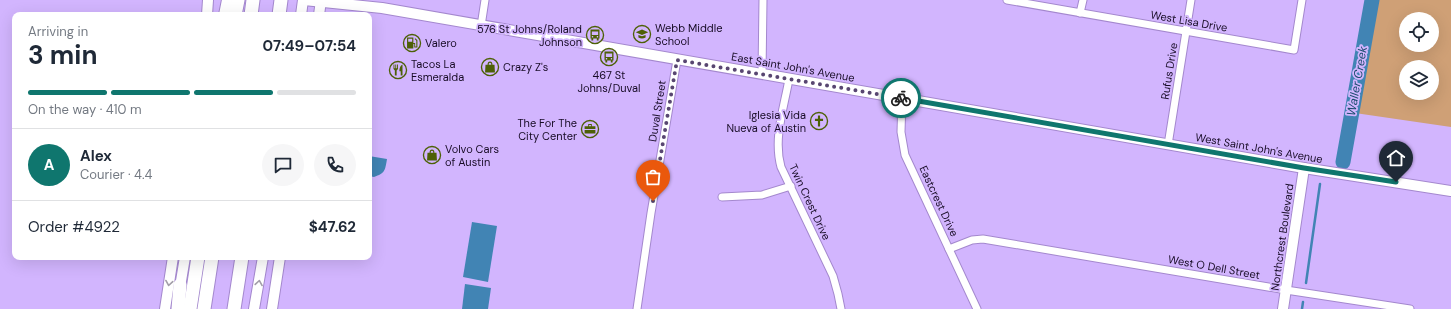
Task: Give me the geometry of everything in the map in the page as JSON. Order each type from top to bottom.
[{"type":"highway","points":[[236,12],[238,0]]},
{"type":"highway","points":[[251,12],[253,0]]},
{"type":"highway","points":[[279,12],[281,0]]},
{"type":"highway","points":[[190,309],[198,260]]},
{"type":"highway","points":[[204,309],[212,260]]},
{"type":"highway","points":[[234,309],[242,260]]},
{"type":"highway","points":[[177,309],[180,286]]},
{"type":"street","points":[[207,12],[208,0]]},
{"type":"street","points":[[225,12],[227,0]]},
{"type":"street","points":[[302,12],[305,0]]},
{"type":"street","name":"East Saint John's Avenue","points":[[305,0],[382,8],[1064,127]]},
{"type":"street","points":[[481,26],[484,0]]},
{"type":"street","points":[[762,74],[763,0]]},
{"type":"street","name":"West Lisa Drive","points":[[1007,0],[1294,50],[1302,0]]},
{"type":"street","points":[[1080,13],[1083,0]]},
{"type":"street","name":"Rufus Drive","points":[[1168,145],[1191,0]]},
{"type":"street","points":[[319,12],[321,1]]},
{"type":"street","name":"Duval Street","points":[[637,309],[651,213],[677,60]]},
{"type":"street","name":"Twin Crest Drive","points":[[789,79],[778,135],[778,148],[781,167],[832,276],[838,294],[840,309]]},
{"type":"street","name":"Eastcrest Drive","points":[[902,98],[901,132],[905,155],[977,309]]},
{"type":"street","name":"West Saint John's Avenue","points":[[1064,127],[1304,168],[1451,191]]},
{"type":"street","name":"Northcrest Boulevard","points":[[1283,309],[1304,168]]},
{"type":"street","points":[[722,197],[762,195],[790,186]]},
{"type":"street","name":"West O Dell Street","points":[[950,249],[972,240],[983,239],[1286,290],[1410,309]]},
{"type":"street","points":[[165,309],[173,260]]},
{"type":"street","points":[[180,286],[184,260]]},
{"type":"street","points":[[254,309],[262,260]]},
{"type":"street","points":[[272,309],[280,260]]},
{"type":"shaded area","points":[[1373,0],[1451,0],[1451,127],[1355,113]]},
{"type":"water","points":[[372,156],[387,159],[384,171],[374,177],[372,177]]},
{"type":"water","points":[[472,222],[497,226],[488,282],[463,277]]},
{"type":"water","points":[[465,284],[491,288],[488,309],[462,309]]},
{"type":"waterway","name":"Waller Creek","points":[[1343,162],[1372,0]]},
{"type":"waterway","name":"Waller Creek","points":[[1306,283],[1320,184]]},
{"type":"waterway","name":"Waller Creek","points":[[1302,309],[1303,302]]},
{"type":"way so far","points":[[653,201],[677,60],[901,98]]},
{"type":"place","name":"Webb Middle School","points":[[642,34]]},
{"type":"place","name":"576 St Johns/Roland Johnson","points":[[595,35]]},
{"type":"place","name":"Valero","points":[[412,43]]},
{"type":"place","name":"467 St Johns/Duval","points":[[609,57]]},
{"type":"place","name":"Crazy Z's","points":[[490,67]]},
{"type":"place","name":"Tacos La Esmeralda","points":[[398,70]]},
{"type":"place","name":"Iglesia Vida Nueva of Austin","points":[[819,121]]},
{"type":"place","name":"The For The City Center","points":[[590,129]]},
{"type":"place","name":"Volvo Cars of Austin","points":[[432,155]]},
{"type":"route","points":[[901,98],[1304,168],[1396,182]]}]
